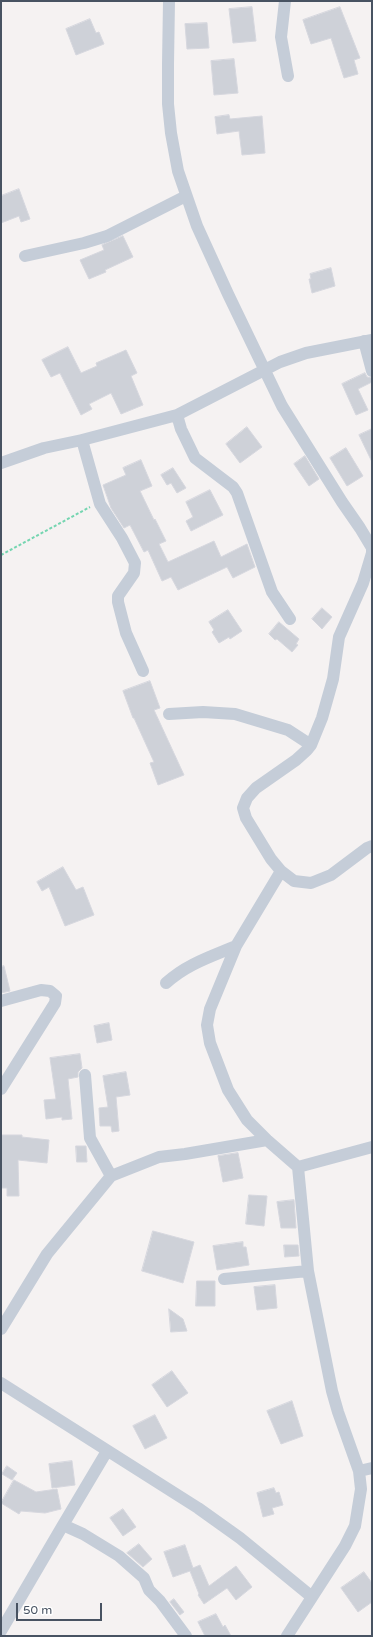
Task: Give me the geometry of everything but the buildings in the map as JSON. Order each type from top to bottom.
[{"type":"street","points":[[169,1],[168,104],[171,133],[178,171],[197,226],[224,288],[282,406],[372,548],[372,553],[363,583],[339,637],[333,679],[322,718],[311,745],[307,750],[256,788],[248,798],[243,808],[246,818],[271,859],[281,871],[294,881],[311,883],[331,875],[367,848],[372,846]]},
{"type":"street","points":[[285,1],[281,37],[288,76]]},
{"type":"street","points":[[25,256],[84,243],[107,236],[186,196]]},
{"type":"street","points":[[1,463],[44,448],[82,440],[177,415],[265,369],[306,353],[368,341],[372,371]]},
{"type":"street","points":[[177,415],[181,429],[195,458],[229,483],[237,493],[272,592],[290,619]]},
{"type":"street","points":[[82,440],[100,504],[122,538],[135,563],[134,573],[118,596],[118,602],[126,633],[143,671]]},
{"type":"street","points":[[169,714],[203,712],[235,714],[288,730],[311,745]]},
{"type":"street","points":[[281,871],[236,946],[210,1009],[207,1025],[210,1043],[228,1090],[247,1120],[266,1140],[298,1167],[308,1271],[332,1391],[359,1471],[361,1489],[355,1526],[345,1546],[287,1636]]},
{"type":"street","points":[[166,983],[190,965],[236,946]]},
{"type":"street","points":[[1,1001],[41,990],[50,991],[56,996],[55,1003],[1,1089]]},
{"type":"street","points":[[85,1075],[90,1138],[111,1176]]},
{"type":"street","points":[[1,1330],[47,1254],[111,1176],[159,1156],[184,1154],[266,1140]]},
{"type":"street","points":[[298,1167],[372,1147]]},
{"type":"street","points":[[224,1279],[308,1271]]},
{"type":"street","points":[[1,1383],[210,1516],[240,1538],[312,1597]]},
{"type":"street","points":[[1,1631],[107,1451]]},
{"type":"street","points":[[359,1471],[372,1468]]},
{"type":"street","points":[[63,1525],[83,1534],[119,1556],[144,1578],[149,1590],[160,1601],[186,1636]]},
{"type":"path","points":[[1,555],[87,508],[100,504]]}]
